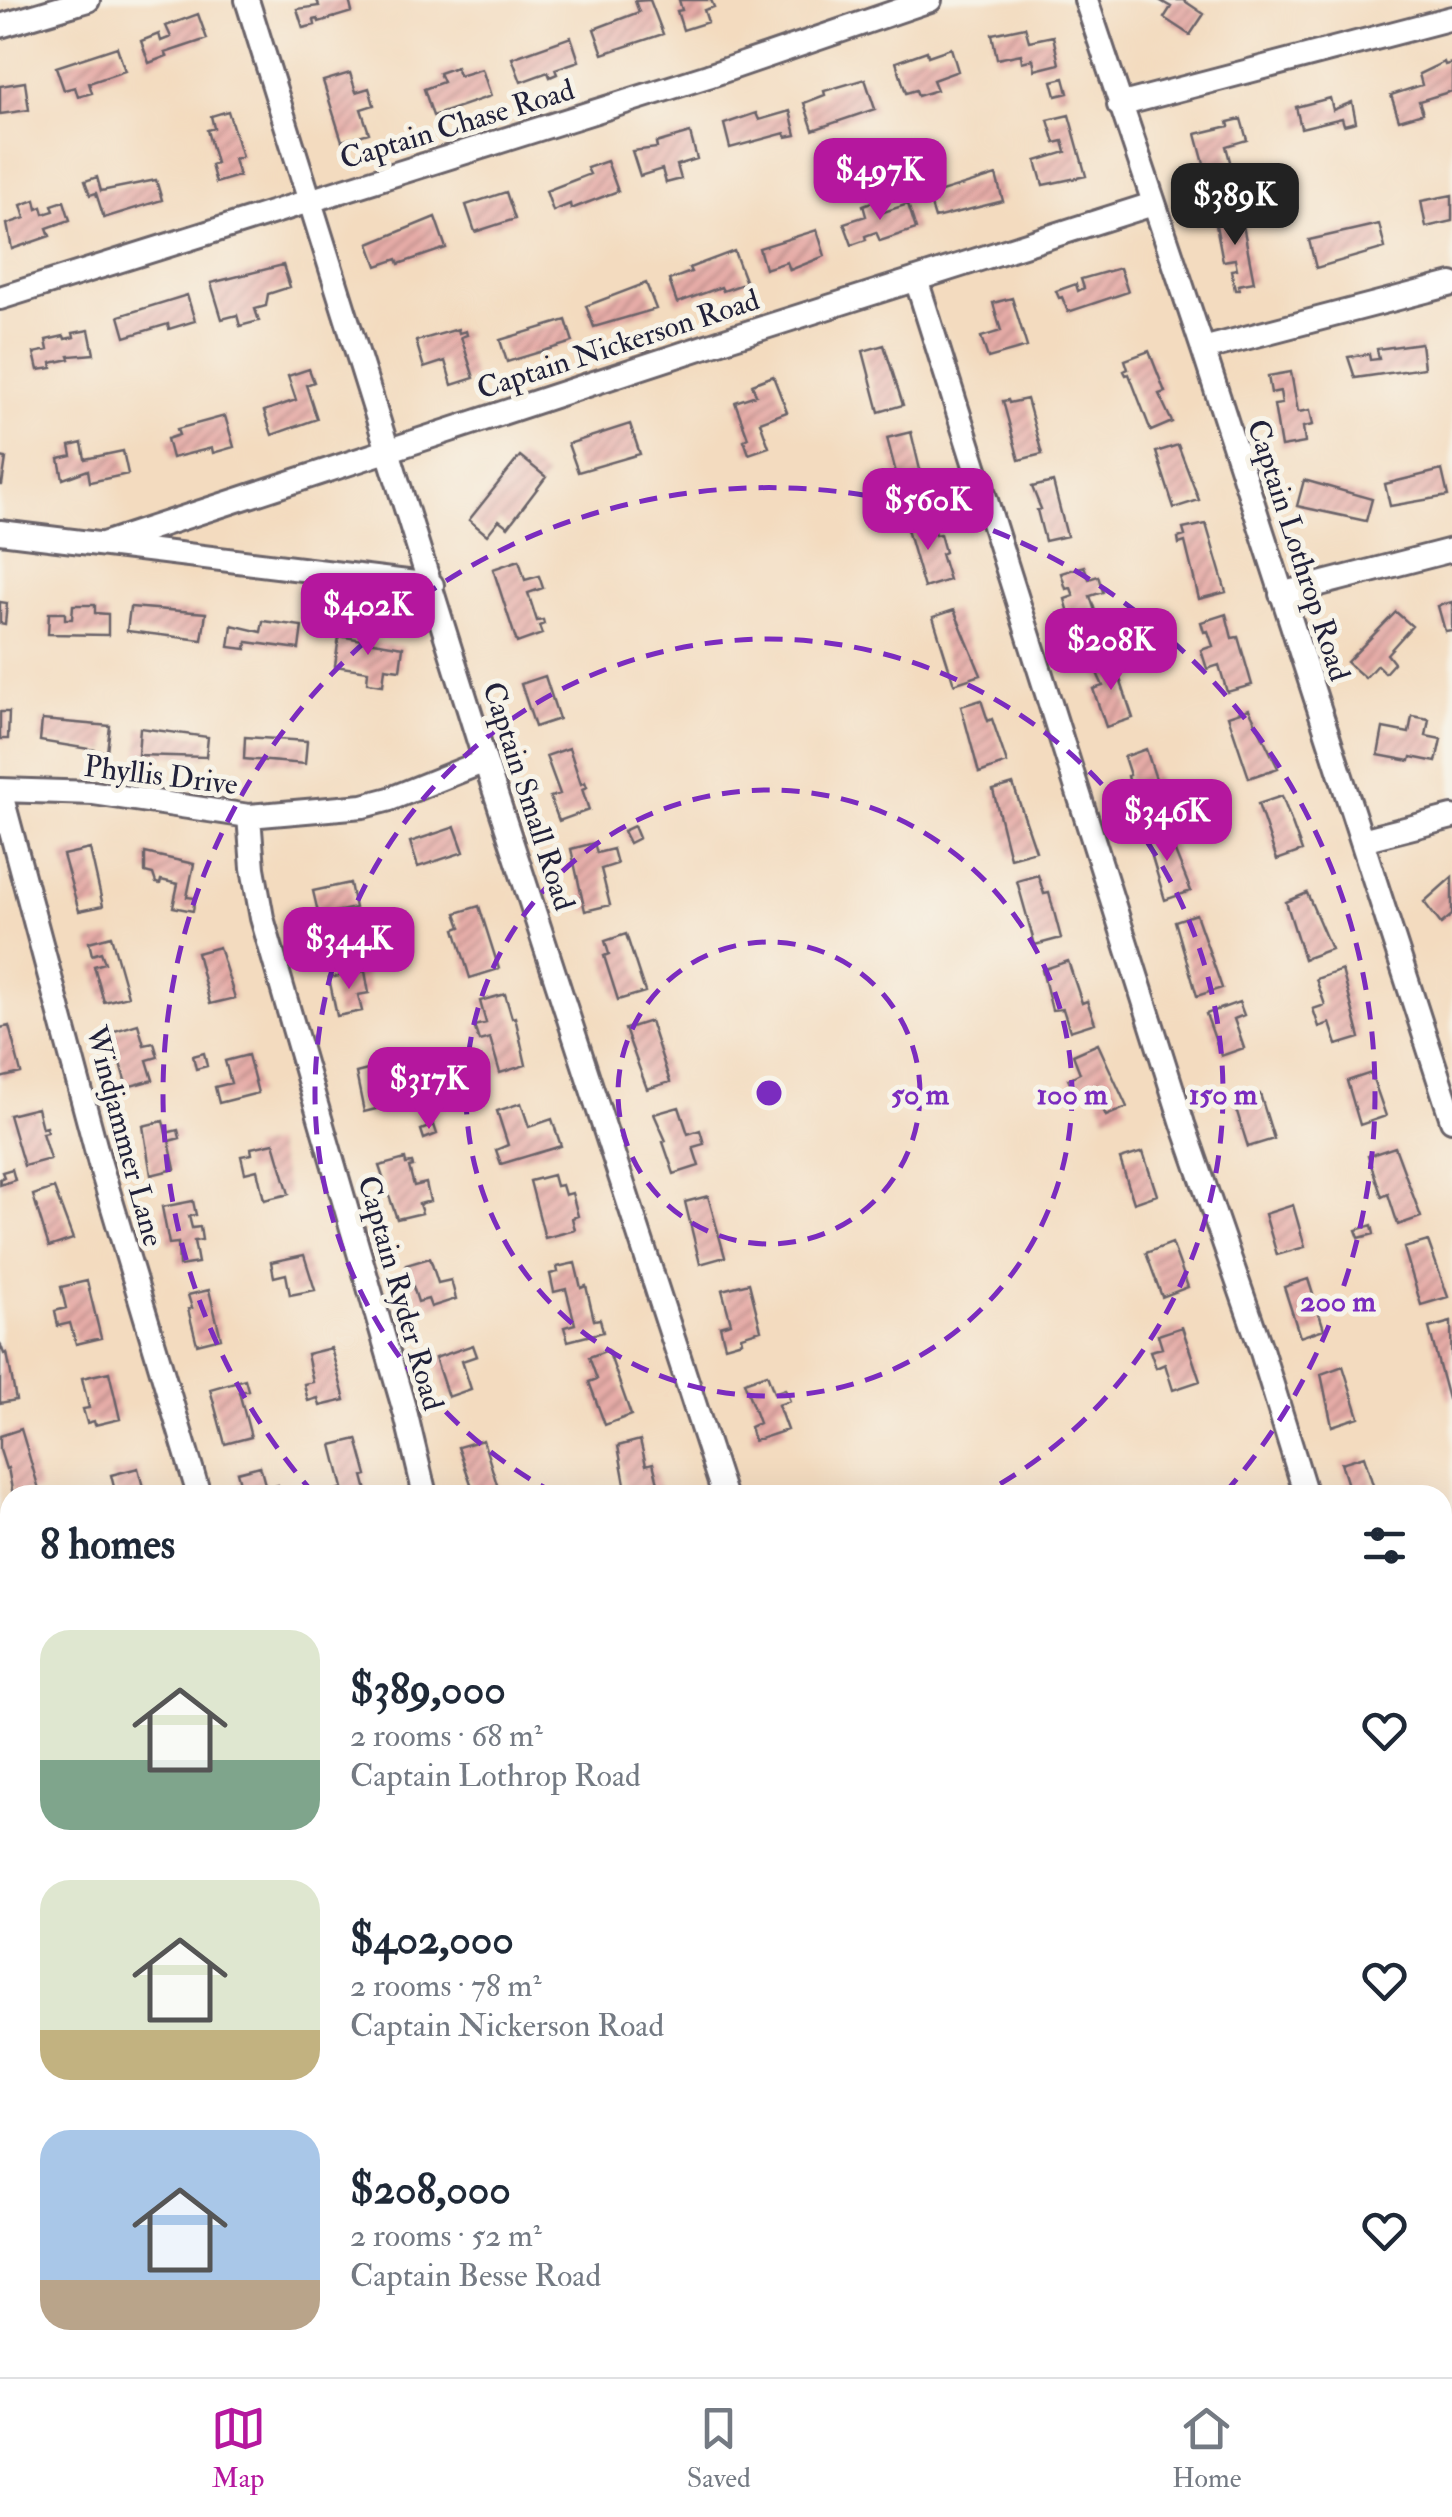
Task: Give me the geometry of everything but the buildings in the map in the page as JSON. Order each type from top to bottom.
[{"type":"street","points":[[0,26],[88,0]]},
{"type":"street","name":"Captain Small Road","points":[[247,0],[485,761],[721,1485]]},
{"type":"street","name":"Captain Chase Road","points":[[0,298],[708,76],[930,0]]},
{"type":"street","name":"Captain Lothrop Road","points":[[1086,0],[1362,840],[1447,1086],[1452,1120]]},
{"type":"street","points":[[1119,105],[1452,18]]},
{"type":"street","name":"Captain Nickerson Road","points":[[103,544],[1153,204]]},
{"type":"street","points":[[916,279],[1183,1124],[1261,1349],[1303,1485]]},
{"type":"street","points":[[1203,349],[1452,284]]},
{"type":"street","name":"Captain Nickerson Road","points":[[0,532],[432,584]]},
{"type":"street","points":[[1281,594],[1452,550]]},
{"type":"street","name":"Phyllis Drive","points":[[0,790],[94,793],[249,816],[363,806],[485,761]]},
{"type":"street","name":"Windjammer Lane","points":[[0,790],[104,1180],[196,1485]]},
{"type":"street","name":"Captain Ryder Road","points":[[249,816],[262,918],[423,1485]]},
{"type":"street","points":[[1362,840],[1452,818]]}]
